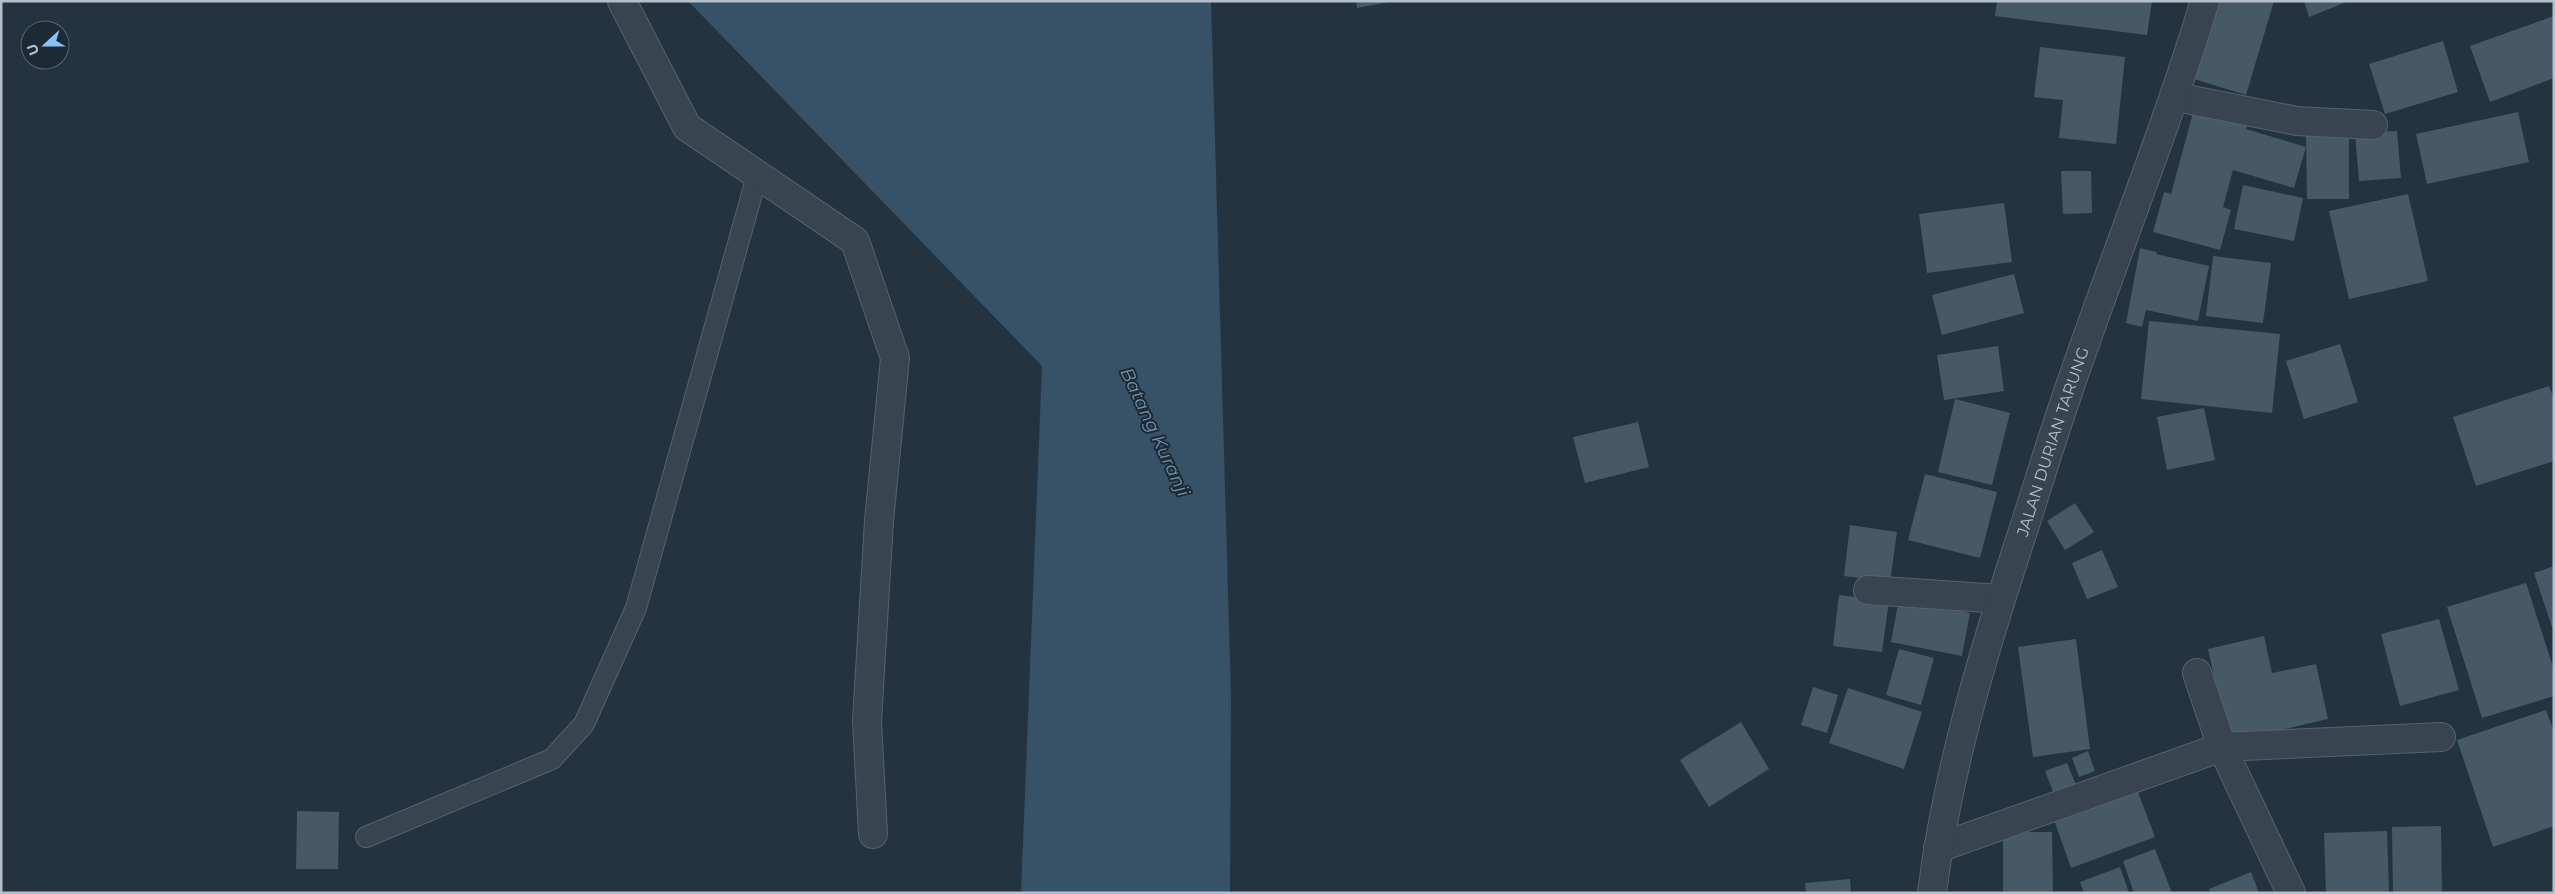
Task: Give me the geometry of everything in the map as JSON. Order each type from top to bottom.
[{"type":"street","points":[[622,1],[687,127],[855,241],[895,358],[879,521],[868,721],[873,834]]},
{"type":"street","name":"JALAN DURIAN TARUNG","points":[[1932,893],[1938,848],[1964,729],[2001,599],[2067,394],[2176,97],[2205,1]]},
{"type":"street","points":[[2176,97],[2297,121],[2373,125]]},
{"type":"street","points":[[1868,590],[2001,599]]},
{"type":"street","points":[[2197,673],[2222,747],[2291,893]]},
{"type":"street","points":[[1938,848],[2222,747],[2441,737]]},
{"type":"lane","points":[[366,837],[552,759],[584,724],[636,608],[758,176]]},
{"type":"water","name":"Batang Kuranji","points":[[688,1],[1211,1],[1231,696],[1230,893],[1021,893],[1042,366]]},
{"type":"building","points":[[1356,1],[1389,1],[1389,2],[1357,8]]},
{"type":"building","points":[[1997,1],[2152,1],[2147,35],[1995,16]]},
{"type":"building","points":[[2213,1],[2274,1],[2246,95],[2191,78]]},
{"type":"building","points":[[2304,1],[2349,1],[2309,17]]},
{"type":"building","points":[[2554,16],[2554,78],[2490,102],[2470,46]]},
{"type":"building","points":[[2443,41],[2458,92],[2385,114],[2369,64]]},
{"type":"building","points":[[2040,47],[2125,57],[2116,144],[2059,138],[2063,100],[2034,97]]},
{"type":"building","points":[[2194,109],[2248,124],[2246,129],[2306,147],[2294,188],[2233,170],[2223,207],[2231,210],[2220,250],[2153,232],[2164,192],[2171,194]]},
{"type":"building","points":[[2518,112],[2529,162],[2427,184],[2416,134]]},
{"type":"building","points":[[2397,131],[2401,178],[2359,181],[2355,134]]},
{"type":"building","points":[[2306,133],[2349,133],[2349,199],[2307,199]]},
{"type":"building","points":[[2061,171],[2091,171],[2092,213],[2063,214]]},
{"type":"building","points":[[2243,185],[2303,198],[2294,241],[2234,229]]},
{"type":"building","points":[[2408,194],[2428,281],[2349,299],[2329,211]]},
{"type":"building","points":[[2004,203],[2012,262],[1927,273],[1919,214]]},
{"type":"building","points":[[2140,248],[2157,252],[2156,254],[2209,266],[2198,321],[2146,310],[2142,327],[2126,323]]},
{"type":"building","points":[[2213,256],[2271,263],[2263,323],[2206,316]]},
{"type":"building","points":[[2014,274],[2024,313],[1942,335],[1932,295]]},
{"type":"building","points":[[2149,321],[2280,334],[2272,413],[2141,399]]},
{"type":"building","points":[[2340,344],[2358,402],[2304,419],[2286,361]]},
{"type":"building","points":[[1998,346],[2004,391],[1944,400],[1937,355]]},
{"type":"building","points":[[2549,386],[2554,399],[2554,461],[2476,486],[2453,417]]},
{"type":"building","points":[[1955,399],[2010,413],[1992,485],[1938,472]]},
{"type":"building","points":[[2204,408],[2215,460],[2167,470],[2157,417]]},
{"type":"building","points":[[1638,422],[1649,467],[1585,483],[1573,437]]},
{"type":"building","points":[[1925,474],[1997,492],[1980,558],[1908,540]]},
{"type":"building","points":[[2075,503],[2094,532],[2065,550],[2047,521]]},
{"type":"building","points":[[1850,525],[1897,532],[1890,582],[1844,576]]},
{"type":"building","points":[[2102,550],[2118,587],[2087,599],[2072,563]]},
{"type":"building","points":[[2554,566],[2554,630],[2553,630],[2534,573]]},
{"type":"building","points":[[2526,583],[2554,670],[2554,696],[2482,718],[2447,607]]},
{"type":"building","points":[[1839,595],[1889,601],[1882,652],[1833,646]]},
{"type":"building","points":[[1899,599],[1970,613],[1962,656],[1891,642]]},
{"type":"building","points":[[2439,619],[2459,690],[2400,706],[2381,634]]},
{"type":"building","points":[[2264,636],[2272,673],[2316,664],[2328,719],[2228,742],[2208,649]]},
{"type":"building","points":[[2076,639],[2090,749],[2033,757],[2018,647]]},
{"type":"building","points":[[1899,649],[1934,658],[1921,705],[1886,695]]},
{"type":"building","points":[[1813,687],[1838,695],[1827,733],[1801,725]]},
{"type":"building","points":[[1848,688],[1922,712],[1904,769],[1829,743]]},
{"type":"building","points":[[2546,710],[2554,732],[2554,826],[2493,847],[2457,740]]},
{"type":"building","points":[[1741,722],[1769,769],[1709,807],[1680,760]]},
{"type":"building","points":[[2088,751],[2095,771],[2079,777],[2072,758]]},
{"type":"building","points":[[2067,763],[2078,790],[2056,799],[2045,771]]},
{"type":"building","points":[[2135,784],[2155,837],[2071,868],[2052,814]]},
{"type":"building","points":[[297,811],[339,812],[338,869],[296,869]]},
{"type":"building","points":[[2441,826],[2442,893],[2393,893],[2392,827]]},
{"type":"building","points":[[2387,831],[2389,893],[2326,893],[2324,833]]},
{"type":"building","points":[[2003,832],[2052,832],[2053,893],[2003,893]]},
{"type":"building","points":[[2155,849],[2172,893],[2134,893],[2123,861]]},
{"type":"building","points":[[2120,867],[2129,893],[2084,893],[2080,882]]},
{"type":"building","points":[[2251,872],[2259,893],[2210,893],[2209,889]]},
{"type":"building","points":[[1850,879],[1851,893],[1806,893],[1805,883]]}]
